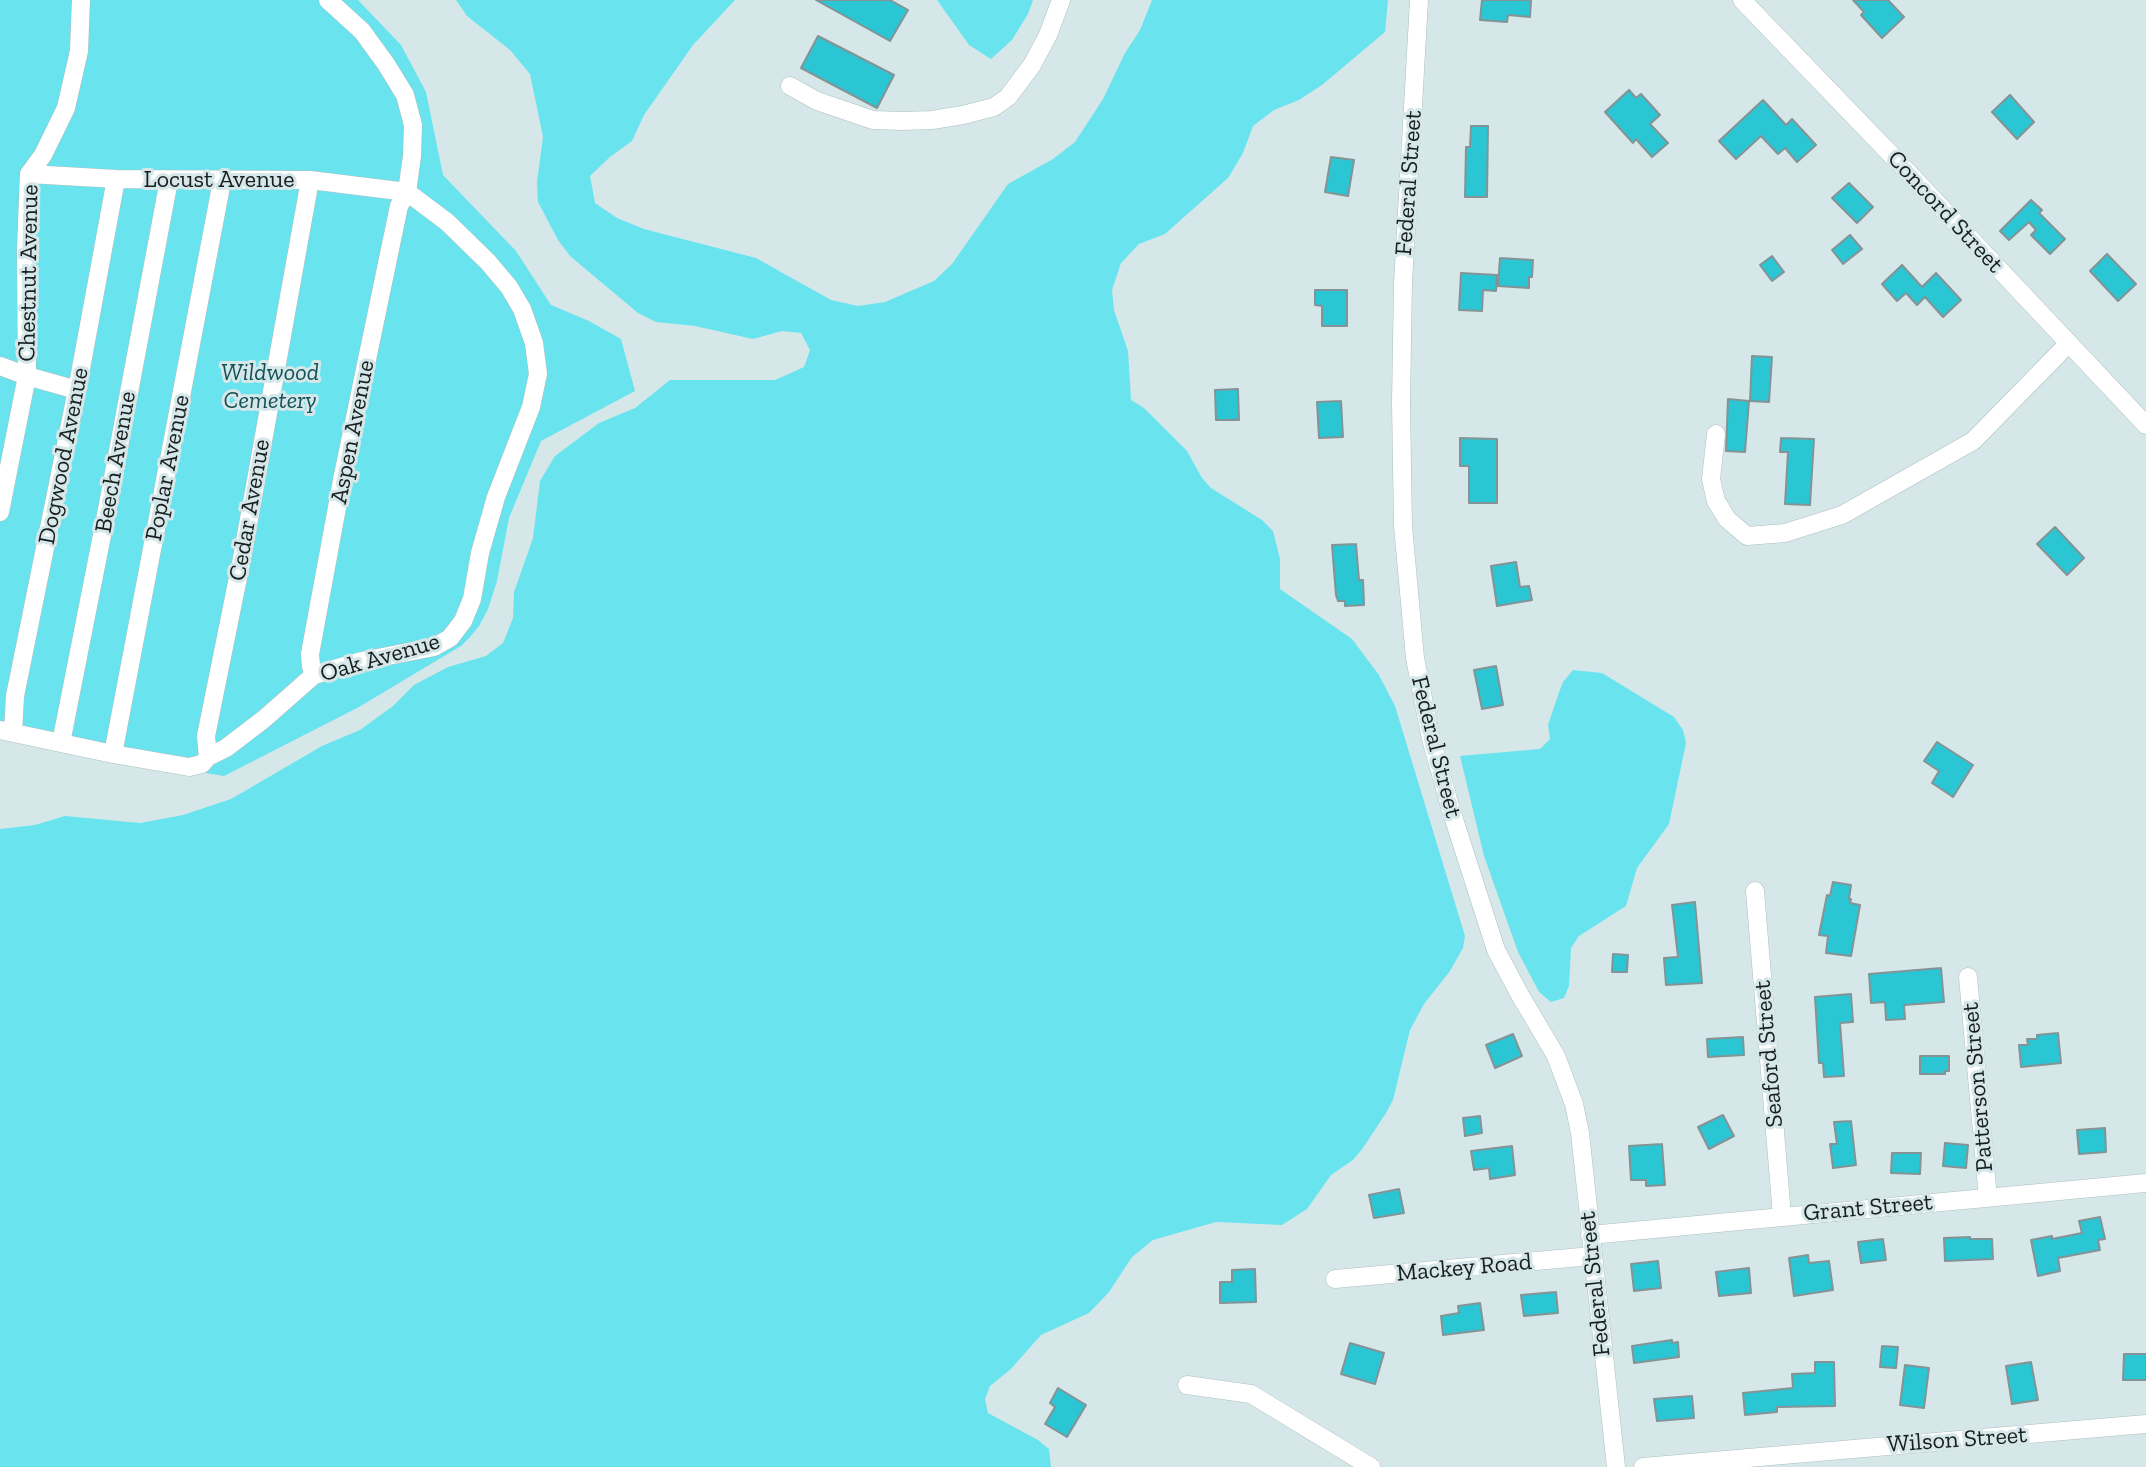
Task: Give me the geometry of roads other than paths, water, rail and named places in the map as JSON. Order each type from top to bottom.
[{"type":"street","name":"Chestnut Avenue","points":[[0,512],[27,376],[26,250],[29,174],[43,155],[66,108],[79,51],[81,0]]},
{"type":"street","name":"Aspen Avenue","points":[[314,675],[310,654],[399,206],[407,192],[413,125],[405,95],[386,64],[362,32],[328,0]]},
{"type":"street","points":[[790,86],[817,101],[873,120],[932,120],[994,107],[1008,97],[1032,65],[1048,36],[1060,0]]},
{"type":"street","name":"Federal Street","points":[[1419,0],[1403,283],[1401,403],[1404,526],[1415,658],[1431,739],[1444,787],[1472,882],[1496,950],[1556,1056],[1574,1104],[1580,1133],[1616,1467]]},
{"type":"street","name":"Concord Street","points":[[1742,0],[1902,165],[2146,425]]},
{"type":"street","name":"Locust Avenue","points":[[29,174],[116,180],[310,180],[407,192]]},
{"type":"street","name":"Dogwood Avenue","points":[[6,731],[77,390],[116,180]]},
{"type":"street","name":"Beech Avenue","points":[[61,743],[169,180]]},
{"type":"street","name":"Cedar Avenue","points":[[208,757],[206,736],[242,558],[310,180]]},
{"type":"street","name":"Poplar Avenue","points":[[113,754],[222,181]]},
{"type":"street","name":"Oak Avenue","points":[[6,731],[189,767],[202,764],[208,757],[226,748],[264,719],[314,675],[362,661],[434,647],[450,638],[463,621],[472,598],[480,554],[496,497],[531,407],[538,374],[534,343],[522,309],[509,287],[488,262],[455,229],[407,192]]},
{"type":"street","points":[[1716,434],[1711,479],[1716,501],[1727,519],[1747,536],[1785,533],[1842,515],[1973,441],[2069,343]]},
{"type":"street","points":[[0,366],[77,390]]},
{"type":"street","name":"Seaford Street","points":[[1755,891],[1782,1216]]},
{"type":"street","name":"Patterson Street","points":[[1968,977],[1988,1198]]},
{"type":"street","name":"Grant Street","points":[[1590,1236],[2146,1183]]},
{"type":"street","name":"Mackey Road","points":[[1335,1279],[1592,1256]]},
{"type":"street","points":[[1187,1385],[1251,1394],[1371,1467]]},
{"type":"street","name":"Wilson Street","points":[[1643,1467],[2146,1424]]},
{"type":"park label","name":"Wildwood Cemetery","points":[[270,387]]}]
